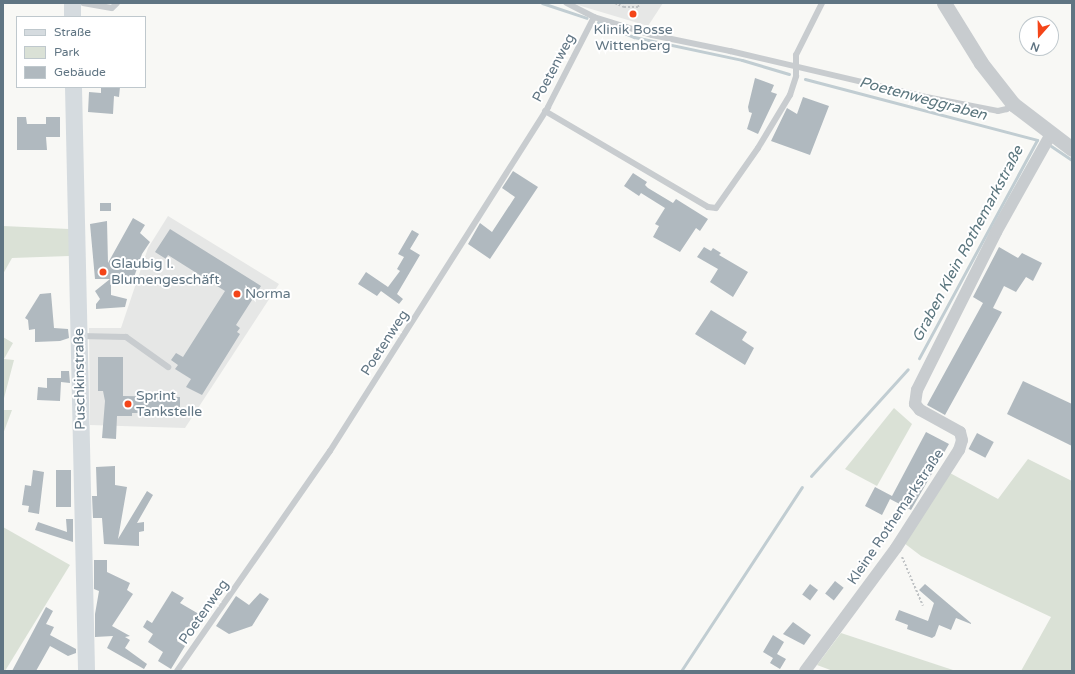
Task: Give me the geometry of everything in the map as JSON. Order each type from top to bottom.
[{"type":"main road","points":[[72,3],[72,16]]},
{"type":"main road","name":"Puschkinstraße","points":[[73,88],[86,671]]},
{"type":"street","points":[[944,3],[981,63],[1013,104],[1072,149]]},
{"type":"street","name":"Kleine Rothemarkstraße","points":[[805,671],[896,548],[947,472],[962,445],[962,435],[957,428],[920,410],[915,404],[917,390],[996,232],[1051,134]]},
{"type":"lane","points":[[83,3],[112,8],[117,3]]},
{"type":"lane","points":[[566,3],[594,17],[652,35],[998,111],[1007,109],[1013,104]]},
{"type":"lane","points":[[546,111],[713,209],[719,206],[773,123],[794,86],[799,49],[822,3]]},
{"type":"lane","name":"Poetenweg","points":[[177,671],[330,451],[546,111],[594,17]]},
{"type":"lane","points":[[79,336],[126,337],[168,367]]},
{"type":"path","points":[[615,3],[624,7],[638,7],[640,3]]},
{"type":"path","points":[[896,548],[904,560],[923,606]]},
{"type":"shaded area","name":"Klinik Bosse Wittenberg","points":[[571,3],[663,3],[648,26]]},
{"type":"shaded area","points":[[168,216],[279,284],[185,428],[90,425],[89,328],[121,328],[148,248]]},
{"type":"green space","points":[[3,226],[69,229],[69,256],[12,258],[3,274]]},
{"type":"green space","points":[[3,337],[13,343],[4,359],[14,360],[3,402]]},
{"type":"green space","points":[[894,408],[912,424],[877,486],[845,469]]},
{"type":"green space","points":[[3,410],[12,410],[3,434]]},
{"type":"green space","points":[[1028,459],[1072,481],[1072,671],[1021,671],[1051,617],[921,556],[904,543],[950,473],[998,499]]},
{"type":"green space","points":[[3,527],[70,565],[5,671],[3,671]]},
{"type":"green space","points":[[841,633],[956,671],[833,671],[817,665]]},
{"type":"building","points":[[755,78],[774,85],[771,92],[777,94],[758,134],[747,129],[752,113],[749,112],[748,107]]},
{"type":"building","points":[[101,88],[120,88],[119,97],[114,96],[113,114],[88,112],[89,92],[101,93]]},
{"type":"building","points":[[803,97],[829,106],[810,155],[771,141],[787,108],[797,114]]},
{"type":"building","points":[[17,117],[26,117],[27,124],[46,124],[46,117],[60,117],[60,137],[46,137],[47,150],[17,150]]},
{"type":"building","points":[[513,171],[538,187],[490,259],[468,244],[480,223],[492,232],[515,197],[502,188]]},
{"type":"building","points":[[633,173],[647,182],[645,185],[648,188],[673,203],[676,199],[708,219],[700,231],[696,228],[680,252],[653,237],[659,226],[655,224],[665,208],[641,193],[639,196],[624,186]]},
{"type":"building","points":[[100,203],[111,203],[111,211],[100,211]]},
{"type":"building","points":[[133,218],[145,225],[140,233],[150,242],[142,254],[131,286],[111,275],[111,295],[127,299],[125,307],[96,309],[96,304],[100,299],[95,291],[110,279],[95,279],[90,224],[107,221],[108,263]]},
{"type":"building","points":[[170,229],[261,286],[236,325],[240,328],[237,332],[240,334],[202,395],[186,387],[191,379],[175,369],[178,365],[171,360],[176,353],[183,357],[225,291],[168,255],[166,259],[155,252]]},
{"type":"building","points":[[412,230],[419,234],[410,249],[420,255],[397,294],[403,299],[399,304],[381,291],[377,296],[358,284],[366,272],[388,287],[400,271],[397,269],[404,257],[398,254]]},
{"type":"building","points":[[704,247],[711,251],[713,248],[721,253],[719,255],[748,272],[733,297],[710,282],[718,269],[697,257]]},
{"type":"building","points":[[999,247],[1018,258],[1022,253],[1042,263],[1033,281],[1026,277],[1016,292],[1004,286],[993,308],[1002,312],[945,415],[927,405],[983,303],[973,297]]},
{"type":"building","points":[[51,293],[54,328],[68,329],[69,338],[60,341],[35,342],[35,329],[29,330],[28,320],[25,318],[40,294]]},
{"type":"building","points":[[711,310],[747,332],[742,340],[754,348],[745,365],[695,334]]},
{"type":"building","points":[[98,357],[123,357],[123,396],[180,397],[180,407],[152,407],[152,413],[132,413],[132,416],[117,416],[116,439],[102,438],[105,401],[103,391],[98,391]]},
{"type":"building","points":[[61,371],[69,371],[70,383],[61,382],[60,401],[37,400],[38,387],[47,388],[47,378],[61,378]]},
{"type":"building","points":[[1023,381],[1072,404],[1072,446],[1007,414]]},
{"type":"building","points":[[926,432],[949,444],[911,510],[890,499],[882,515],[865,506],[875,487],[892,496]]},
{"type":"building","points":[[977,433],[994,442],[985,458],[969,449]]},
{"type":"building","points":[[115,466],[115,485],[127,487],[118,539],[147,491],[153,495],[137,523],[144,522],[144,531],[139,532],[139,546],[104,544],[102,518],[93,518],[92,496],[97,496],[96,467]]},
{"type":"building","points":[[33,470],[44,472],[39,514],[28,512],[29,506],[22,505],[25,485],[31,486]]},
{"type":"building","points":[[56,470],[71,470],[71,507],[56,507]]},
{"type":"building","points":[[66,519],[73,519],[73,542],[35,530],[38,522],[67,532]]},
{"type":"building","points":[[94,560],[107,560],[107,572],[130,583],[127,590],[133,594],[112,626],[130,636],[125,637],[130,640],[125,648],[147,664],[144,669],[107,648],[113,636],[95,637],[95,614],[99,591],[94,589]]},
{"type":"building","points":[[835,581],[844,588],[834,600],[825,594]]},
{"type":"building","points":[[810,584],[818,590],[810,600],[802,594]]},
{"type":"building","points":[[925,584],[971,624],[956,618],[951,630],[939,625],[935,636],[932,638],[907,629],[908,625],[895,620],[899,610],[928,621],[934,603],[919,590]]},
{"type":"building","points":[[172,591],[184,598],[180,603],[204,617],[194,633],[186,627],[177,641],[185,646],[171,669],[158,661],[163,652],[148,642],[153,634],[143,627],[147,620],[152,623]]},
{"type":"building","points":[[260,593],[269,599],[252,626],[229,634],[216,626],[236,596],[249,605]]},
{"type":"building","points":[[46,607],[53,611],[46,624],[54,627],[50,635],[76,649],[76,653],[68,656],[50,646],[36,671],[12,671]]},
{"type":"building","points":[[793,622],[811,635],[804,645],[783,634]]},
{"type":"building","points":[[773,635],[784,642],[777,654],[786,659],[780,669],[770,663],[773,658],[763,652]]},
{"type":"waterway","name":"Poetenweggraben","points":[[542,3],[587,18]]},
{"type":"waterway","name":"Poetenweggraben","points":[[598,22],[634,37],[742,60],[789,74]]},
{"type":"waterway","name":"Poetenweggraben","points":[[805,79],[1037,140],[919,358]]},
{"type":"waterway","name":"Poetenweggraben","points":[[1051,146],[1072,160]]},
{"type":"waterway","points":[[811,476],[908,369]]},
{"type":"waterway","name":"Graben Klein Rothemarkstraße","points":[[681,671],[802,487]]},
{"type":"place","name":"Klinik Bosse Wittenberg","points":[[633,14]]},
{"type":"place","name":"Glaubig I. Blumengeschäft","points":[[103,272]]},
{"type":"place","name":"Norma","points":[[237,294]]},
{"type":"place","name":"Sprint Tankstelle","points":[[128,404]]}]
